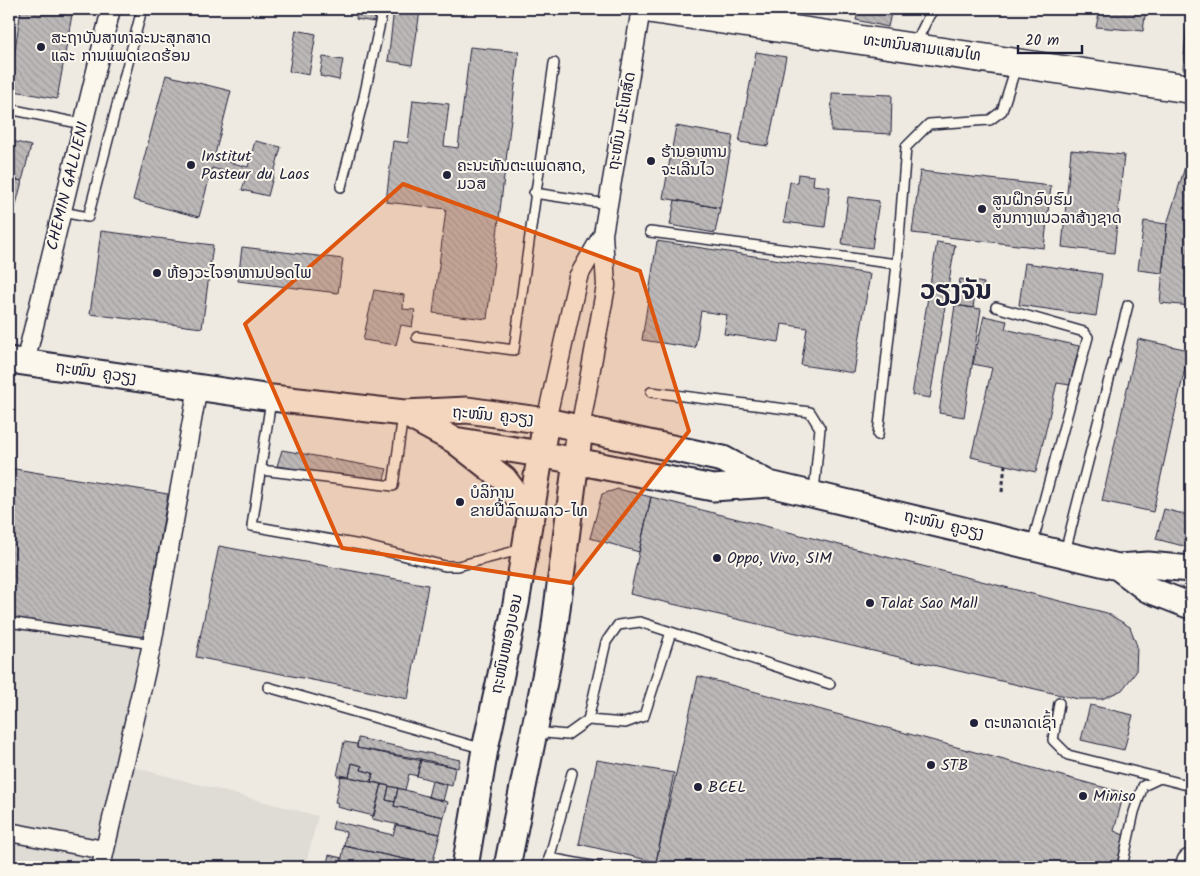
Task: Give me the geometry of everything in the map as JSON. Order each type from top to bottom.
[{"type":"main road","name":"ທະຫນົນສາມແສນໄທ","points":[[652,9],[1191,89]]},
{"type":"main road","points":[[1190,867],[1191,863]]},
{"type":"street","name":"CHEMIN GALLIENI","points":[[17,361],[62,212],[110,9]]},
{"type":"street","name":"ຖະໜົນ ມະໂຫສົດ","points":[[580,429],[606,286],[603,234],[641,9]]},
{"type":"street","name":"ຖະໜົນ ມະໂຫສົດ","points":[[546,421],[578,276],[603,234]]},
{"type":"street","name":"ຖະໜົນ ຄູວຽງ","points":[[17,361],[272,398],[404,413],[467,410],[546,421],[723,458],[769,484],[1118,567],[1148,565],[1191,569]]},
{"type":"street","points":[[9,832],[102,859],[152,644],[198,388]]},
{"type":"street","name":"ຖະໜົນ ຄູວຽງ","points":[[404,413],[454,440],[540,454],[713,488],[769,484]]},
{"type":"street","name":"ຖະໜົນໜອງບອນ","points":[[465,867],[485,749],[516,604],[532,516],[546,421]]},
{"type":"street","points":[[507,867],[554,632],[580,429]]},
{"type":"street","points":[[454,440],[504,479],[532,516]]},
{"type":"street","name":"ຖະໜົນ ຄູວຽງ","points":[[1118,567],[1147,590],[1191,606]]},
{"type":"lane","points":[[62,212],[88,218],[142,9]]},
{"type":"lane","points":[[341,187],[364,97],[383,9]]},
{"type":"lane","points":[[913,47],[930,14],[936,9]]},
{"type":"lane","points":[[878,434],[897,264],[906,147],[929,124],[990,120],[1002,111],[1018,62]]},
{"type":"lane","points":[[417,337],[514,350],[534,192],[554,63]]},
{"type":"lane","points":[[9,109],[83,124]]},
{"type":"lane","points":[[534,192],[608,204]]},
{"type":"lane","points":[[650,232],[897,264]]},
{"type":"lane","points":[[1064,554],[1128,305]]},
{"type":"lane","points":[[996,308],[1084,332],[1088,337],[1032,546]]},
{"type":"lane","points":[[651,392],[810,412],[820,428],[814,495]]},
{"type":"lane","points":[[272,398],[252,526],[366,546],[445,566],[458,566],[525,548]]},
{"type":"lane","points":[[261,470],[393,486],[404,413]]},
{"type":"lane","points":[[9,622],[152,644]]},
{"type":"lane","points":[[535,732],[568,735],[588,720],[606,642],[618,625],[640,622],[830,684]]},
{"type":"lane","points":[[588,720],[626,723],[644,716],[671,632]]},
{"type":"lane","points":[[268,687],[485,749]]},
{"type":"lane","points":[[1059,703],[1053,740],[1068,755],[1191,786]]},
{"type":"lane","points":[[546,867],[572,773]]},
{"type":"lane","points":[[1122,867],[1134,812],[1143,786],[1160,778]]},
{"type":"lane","points":[[549,858],[597,867]]},
{"type":"path","points":[[1002,492],[1005,465]]},
{"type":"highlighted area","points":[[403,184],[640,271],[689,431],[571,583],[342,548],[245,324]]},
{"type":"shaded area","points":[[9,627],[148,644],[129,766],[318,816],[305,867],[9,867]]},
{"type":"building","name":"ສະຖາບັນສາທາລະນະສຸກສາດ ແລະ ການແພດເຂດຮ້ອນ","points":[[21,9],[73,9],[57,99],[9,90]]},
{"type":"building","points":[[357,9],[376,9],[374,22],[356,19]]},
{"type":"building","points":[[394,9],[420,11],[412,65],[388,61]]},
{"type":"building","points":[[859,9],[892,9],[888,27],[856,20]]},
{"type":"building","points":[[1100,9],[1146,9],[1143,31],[1096,27]]},
{"type":"building","points":[[1188,9],[1191,9],[1191,70],[1183,69]]},
{"type":"building","points":[[296,30],[316,34],[309,75],[289,71]]},
{"type":"building","name":"ຄະນະທັນຕະແພດສາດ, ມວສ","points":[[470,47],[519,52],[487,319],[433,313],[446,209],[386,202],[393,141],[408,143],[413,100],[449,104],[444,146],[458,148]]},
{"type":"building","points":[[756,52],[786,57],[768,146],[739,142]]},
{"type":"building","points":[[323,57],[343,60],[339,80],[320,76]]},
{"type":"building","points":[[166,75],[231,91],[214,158],[248,167],[255,141],[281,147],[268,196],[242,190],[246,177],[212,168],[199,217],[133,200]]},
{"type":"building","points":[[832,93],[892,95],[891,134],[831,131]]},
{"type":"building","points":[[676,126],[733,136],[720,208],[663,198]]},
{"type":"building","points":[[9,140],[31,146],[22,181],[9,178]]},
{"type":"building","points":[[1191,148],[1191,306],[1160,303],[1167,224]]},
{"type":"building","points":[[1071,150],[1124,155],[1114,253],[1062,247]]},
{"type":"building","name":"ສູນຝຶກອົບຮົມ ສູນກາງແນວລາສ້າງຊາດ","points":[[920,171],[1051,186],[1044,248],[912,233]]},
{"type":"building","points":[[798,174],[814,176],[813,185],[830,187],[825,227],[784,222],[790,182],[797,183]]},
{"type":"building","points":[[9,178],[22,181],[9,233]]},
{"type":"building","points":[[848,197],[879,201],[872,248],[842,244]]},
{"type":"building","points":[[675,200],[720,208],[715,233],[670,225]]},
{"type":"building","points":[[1144,221],[1167,224],[1162,273],[1138,270]]},
{"type":"building","points":[[101,231],[213,245],[202,328],[90,314]]},
{"type":"building","points":[[657,241],[870,274],[854,373],[801,365],[807,328],[782,324],[779,342],[724,334],[727,315],[701,311],[695,348],[642,340]]},
{"type":"building","points":[[937,242],[955,245],[930,398],[912,395]]},
{"type":"building","points":[[242,247],[343,259],[338,293],[238,281]]},
{"type":"building","points":[[1025,263],[1102,274],[1096,316],[1019,305]]},
{"type":"building","points":[[960,279],[984,283],[981,294],[975,293],[973,308],[955,305]]},
{"type":"building","points":[[374,290],[404,295],[403,309],[415,310],[412,327],[401,325],[396,345],[363,340]]},
{"type":"building","points":[[955,305],[981,309],[964,417],[939,413]]},
{"type":"building","points":[[984,316],[1007,321],[1005,329],[1079,346],[1070,385],[1057,383],[1036,472],[971,457],[992,368],[973,364]]},
{"type":"building","points":[[1138,339],[1189,350],[1153,512],[1102,501]]},
{"type":"building","points":[[282,450],[387,469],[383,483],[277,466]]},
{"type":"building","points":[[9,468],[168,494],[143,642],[9,620]]},
{"type":"building","points":[[618,489],[651,497],[639,552],[590,538],[602,494]]},
{"type":"building","name":"Talat Sao Mall","points":[[651,497],[1107,613],[1130,627],[1137,646],[1136,672],[1122,690],[1102,699],[1078,699],[630,594]]},
{"type":"building","points":[[1164,509],[1191,516],[1191,548],[1156,539]]},
{"type":"building","points":[[219,546],[428,585],[408,699],[196,657]]},
{"type":"building","points":[[698,676],[1124,793],[1114,831],[1124,835],[1116,867],[680,867],[656,862]]},
{"type":"building","points":[[1090,705],[1133,715],[1124,750],[1081,740]]},
{"type":"building","points":[[358,738],[460,760],[458,768],[357,748]]},
{"type":"building","points":[[344,742],[357,744],[357,748],[421,759],[417,776],[409,774],[405,790],[371,782],[373,773],[361,770],[362,766],[352,763],[349,777],[337,776]]},
{"type":"building","points":[[421,759],[455,767],[452,786],[417,776]]},
{"type":"building","points":[[597,760],[674,773],[656,862],[579,844]]},
{"type":"building","points":[[352,763],[362,766],[361,770],[373,773],[371,782],[349,777]]},
{"type":"building","points":[[341,775],[382,784],[374,816],[337,807],[338,803],[335,802]]},
{"type":"building","points":[[432,781],[447,785],[443,801],[428,797]]},
{"type":"building","points":[[382,784],[389,786],[386,800],[395,802],[394,806],[444,817],[440,834],[372,819]]},
{"type":"building","points":[[389,786],[398,788],[395,802],[386,800]]},
{"type":"building","points":[[398,788],[448,802],[444,817],[394,806]]},
{"type":"building","points":[[334,821],[393,835],[396,825],[440,834],[432,865],[344,846],[346,832],[332,829]]},
{"type":"building","points":[[344,846],[432,865],[431,867],[359,867],[341,863]]},
{"type":"building","points":[[329,855],[342,858],[341,863],[359,867],[326,867]]},
{"type":"place","name":"ສະຖາບັນສາທາລະນະສຸກສາດ ແລະ ການແພດເຂດຮ້ອນ","points":[[41,47]]},
{"type":"place","name":"ຮ້ານອາຫານ ຈະເລີນໄວ","points":[[651,161]]},
{"type":"place","name":"Institut Pasteur du Laos","points":[[191,165]]},
{"type":"place","name":"ຄະນະທັນຕະແພດສາດ, ມວສ","points":[[447,175]]},
{"type":"place","name":"ສູນຝຶກອົບຮົມ ສູນກາງແນວລາສ້າງຊາດ","points":[[982,209]]},
{"type":"place","name":"ຫ້ອງວະໄຈອາຫານປອດໄພ","points":[[157,273]]},
{"type":"place","name":"ບໍລິການ ຂາຍປີ້ລົດເມລາວ-ໄທ","points":[[460,502]]},
{"type":"place","name":"Oppo, Vivo, SIM","points":[[717,558]]},
{"type":"place","name":"Talat Sao Mall","points":[[870,603]]},
{"type":"place","name":"ຕະຫລາດເຊົ້າ","points":[[974,723]]},
{"type":"place","name":"STB","points":[[931,765]]},
{"type":"place","name":"BCEL","points":[[698,787]]},
{"type":"place","name":"Miniso","points":[[1083,796]]},
{"type":"district","name":"ວຽງຈັນ","points":[[956,292]]}]
